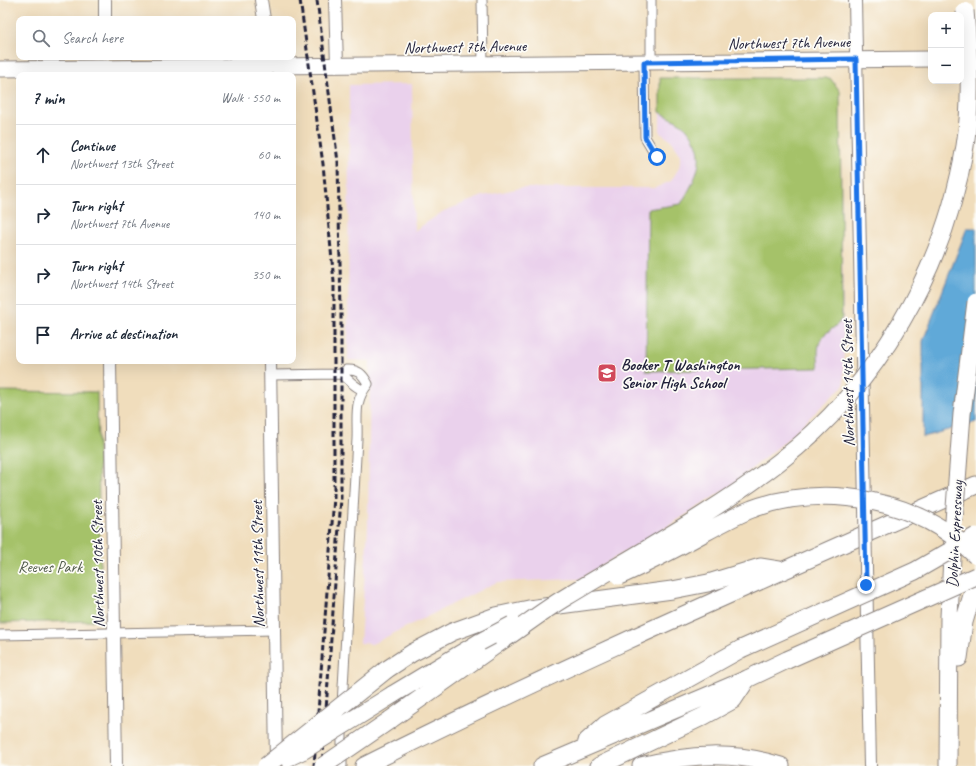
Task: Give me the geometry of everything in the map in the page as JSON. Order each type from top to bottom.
[{"type":"highway","points":[[323,766],[570,595],[664,538],[780,462],[802,443],[847,397],[894,335],[915,300],[938,247],[961,167],[968,120],[969,86],[964,6]]},
{"type":"highway","name":"Dolphin Expressway","points":[[948,766],[949,617],[954,520],[962,414],[976,302]]},
{"type":"highway","points":[[364,766],[541,680],[781,570],[976,485]]},
{"type":"highway","points":[[271,766],[304,750],[480,642],[552,601],[592,588],[648,563],[739,514],[767,505],[808,497],[861,499],[900,509],[947,532],[976,556]]},
{"type":"highway","points":[[576,750],[605,724],[741,649],[915,571],[976,536]]},
{"type":"highway","points":[[266,766],[386,670],[412,652],[452,632],[496,616],[529,609],[672,590],[708,583],[760,567],[781,570]]},
{"type":"highway","points":[[542,766],[576,750],[750,677],[976,576]]},
{"type":"highway","points":[[957,766],[961,637],[967,608],[976,582]]},
{"type":"highway","points":[[599,766],[734,700],[750,677]]},
{"type":"highway","points":[[641,766],[693,756],[721,755],[756,759],[781,766]]},
{"type":"main road","name":"Northwest 7th Avenue","points":[[0,69],[928,59]]},
{"type":"main road","points":[[964,60],[976,60]]},
{"type":"street","points":[[105,0],[105,16]]},
{"type":"street","points":[[261,0],[264,16]]},
{"type":"street","points":[[335,0],[337,66]]},
{"type":"street","points":[[482,0],[482,64]]},
{"type":"street","points":[[651,0],[645,137],[657,157]]},
{"type":"street","name":"Northwest 14th Street","points":[[855,0],[870,766]]},
{"type":"street","name":"Northwest 10th Street","points":[[110,364],[116,766]]},
{"type":"street","name":"Northwest 11th Street","points":[[270,364],[276,766]]},
{"type":"street","points":[[340,374],[346,370],[356,370],[364,377],[365,387],[357,405],[357,439],[342,702],[342,766]]},
{"type":"street","points":[[270,375],[340,374],[344,376],[354,387],[365,387]]},
{"type":"street","points":[[0,635],[274,630]]},
{"type":"shaded area","name":"Booker T Washington Senior High School","points":[[660,78],[830,78],[840,91],[844,385],[782,444],[729,487],[662,530],[579,579],[497,582],[372,644],[360,643],[368,528],[370,361],[348,360],[349,85],[412,84],[414,231],[444,211],[483,196],[521,188],[655,188],[671,181],[679,168],[681,155],[671,140],[660,133]]},
{"type":"green space","points":[[660,78],[830,78],[840,91],[842,318],[836,326],[821,338],[818,351],[819,368],[646,371],[648,209],[681,204],[696,176],[699,158],[698,148],[687,129],[660,112]]},
{"type":"green space","name":"Reeves Park","points":[[0,391],[97,392],[101,612],[92,621],[0,623]]},
{"type":"water","points":[[967,228],[976,228],[976,422],[923,437],[923,341]]},
{"type":"railway","points":[[300,0],[323,164],[334,282],[334,497],[314,766]]},
{"type":"railway","points":[[317,0],[338,162],[341,313],[341,498],[322,766]]},
{"type":"place","name":"Booker T Washington Senior High School","points":[[607,373]]},
{"type":"route","points":[[657,157],[645,137],[644,62],[856,59],[860,197],[866,585]]}]
